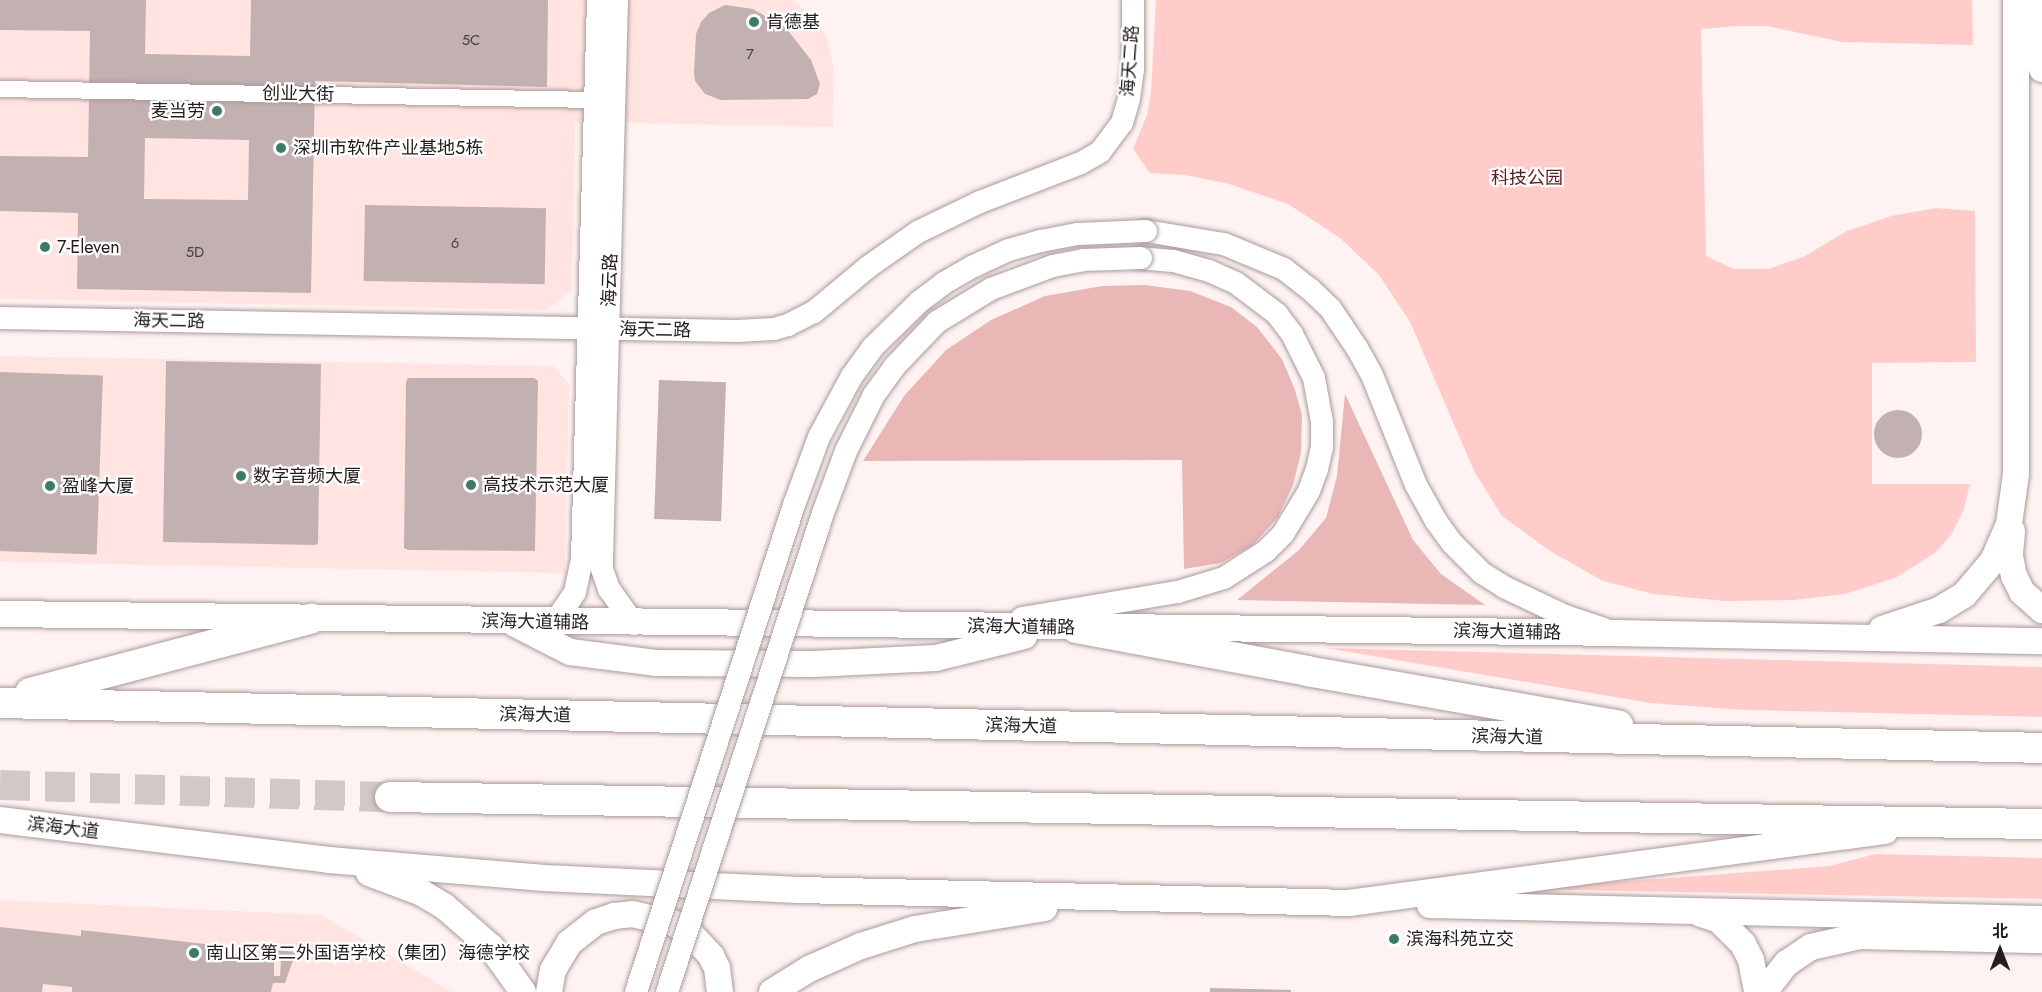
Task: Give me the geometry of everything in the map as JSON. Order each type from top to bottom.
[{"type":"highway","points":[[0,702],[311,619]]},
{"type":"highway","points":[[1066,628],[1719,742]]},
{"type":"highway","name":"滨海大道","points":[[0,702],[2042,748]]},
{"type":"highway","name":"滨海大道","points":[[390,797],[2042,824]]},
{"type":"main road","name":"海云路","points":[[598,0],[596,100],[602,569],[609,589],[634,624]]},
{"type":"main road","name":"海云路","points":[[555,622],[575,592],[580,572],[599,329],[617,0]]},
{"type":"main road","name":"海天二路","points":[[0,318],[599,329],[759,330],[788,325],[814,312],[868,267],[918,232],[980,202],[1091,158],[1116,134],[1126,110],[1133,69],[1133,0]]},
{"type":"main road","points":[[2016,0],[2015,495],[2011,566],[2022,592],[2042,610]]},
{"type":"main road","points":[[2041,0],[2042,69]]},
{"type":"main road","points":[[636,992],[794,505],[819,437],[852,376],[872,348],[919,302],[944,283],[1009,250],[1041,241],[1090,233],[1146,231],[1224,244],[1284,269],[1330,308],[1357,348],[1372,375],[1416,485],[1436,521],[1452,543],[1482,573],[1504,587],[1565,616],[1614,633]]},
{"type":"main road","points":[[668,992],[823,513],[846,451],[874,394],[895,366],[937,322],[991,289],[1053,266],[1083,260],[1142,258],[1173,261],[1236,283],[1277,314],[1292,333],[1314,378],[1322,423],[1322,447],[1309,491],[1283,534],[1266,551],[1224,578],[1178,592],[977,626]]},
{"type":"main road","points":[[1827,637],[1884,628],[1914,620],[1939,610],[1964,595],[1993,561],[2003,542],[2015,495]]},
{"type":"main road","name":"滨海大道辅路","points":[[0,614],[634,624],[1614,633],[2042,641]]},
{"type":"main road","points":[[512,622],[570,652],[657,663],[814,664],[936,658],[1066,628]]},
{"type":"main road","name":"滨海大道","points":[[0,820],[329,860],[544,878],[682,886],[1349,903],[1954,822]]},
{"type":"main road","points":[[0,835],[71,830]]},
{"type":"main road","points":[[329,860],[399,883],[444,906],[491,947],[523,992]]},
{"type":"main road","points":[[772,992],[809,969],[850,951],[915,929],[966,919],[1121,898]]},
{"type":"main road","points":[[1349,903],[2042,919]]},
{"type":"main road","points":[[1686,911],[1719,921],[1743,944],[1751,960],[1756,992]]},
{"type":"main road","points":[[549,992],[558,958],[574,937],[596,921],[632,914],[673,923],[689,932],[711,956],[717,968],[720,992]]},
{"type":"main road","points":[[1764,992],[1787,963],[1811,947],[1860,936],[2042,940]]},
{"type":"street","name":"创业大街","points":[[0,89],[596,100]]},
{"type":"shaded area","points":[[0,0],[793,0],[814,18],[827,38],[834,68],[833,127],[575,122],[572,290],[547,310],[0,299]]},
{"type":"shaded area","points":[[1145,285],[1190,291],[1231,307],[1257,327],[1282,359],[1295,390],[1302,415],[1301,453],[1293,485],[1278,517],[1253,545],[1221,563],[1184,569],[1182,460],[863,461],[904,396],[946,350],[991,320],[1045,296],[1102,286]]},
{"type":"shaded area","points":[[0,356],[553,366],[569,384],[565,573],[0,562]]},
{"type":"shaded area","points":[[1345,394],[1413,540],[1441,574],[1485,605],[1237,600],[1299,550],[1326,518],[1337,476]]},
{"type":"shaded area","name":"南山区第二外国语学校（集团）海德学校","points":[[0,900],[322,915],[452,992],[0,992]]},
{"type":"green space","name":"科技公园","points":[[1156,0],[1972,0],[1973,45],[1842,42],[1767,26],[1701,29],[1706,256],[1734,269],[1768,269],[1803,257],[1847,231],[1891,216],[1937,208],[1975,211],[1976,362],[1872,363],[1872,484],[1970,484],[1964,509],[1951,535],[1935,553],[1895,578],[1845,594],[1794,600],[1725,601],[1653,594],[1603,581],[1550,551],[1502,516],[1474,471],[1410,322],[1379,275],[1340,238],[1288,204],[1229,184],[1185,175],[1150,173],[1133,149],[1147,115],[1151,92]]},
{"type":"green space","points":[[1326,648],[2042,667],[2042,717],[1745,710],[1650,703]]},
{"type":"green space","points":[[1875,854],[2042,858],[2042,899],[1523,889],[1830,866]]},
{"type":"building","name":"深圳市软件产业基地5栋","points":[[0,0],[146,0],[145,54],[250,56],[251,0],[548,0],[547,87],[315,81],[311,293],[77,289],[78,213],[0,211],[0,156],[88,157],[90,31],[0,30]],"holes":[[[145,138],[249,140],[248,200],[144,199]]]},
{"type":"building","points":[[725,5],[753,9],[786,28],[811,60],[820,84],[817,94],[808,99],[721,100],[705,94],[695,81],[696,34],[701,22],[709,13]]},
{"type":"building","points":[[365,205],[546,208],[545,284],[364,281]]},
{"type":"building","name":"数字音频大厦","points":[[166,361],[321,364],[318,543],[316,545],[163,542]]},
{"type":"building","name":"盈峰大厦","points":[[0,372],[103,376],[97,554],[0,551]]},
{"type":"building","name":"高技术示范大厦","points":[[408,378],[534,378],[538,381],[535,551],[408,550],[404,548],[406,382]]},
{"type":"building","points":[[659,380],[726,382],[721,521],[654,519]]},
{"type":"building","points":[[1898,410],[1915,417],[1922,434],[1915,451],[1898,458],[1881,451],[1874,434],[1881,417]]},
{"type":"building","points":[[0,927],[81,936],[81,930],[223,946],[222,953],[274,957],[274,976],[280,976],[281,959],[276,959],[276,950],[296,952],[285,983],[273,983],[271,992],[72,992],[72,987],[43,984],[42,992],[0,992]]},
{"type":"building","points":[[1210,988],[1291,990],[1291,992],[1210,992]]},
{"type":"tunnel","points":[[0,785],[390,797]]},
{"type":"place","name":"肯德基","points":[[754,22]]},
{"type":"place","name":"麦当劳","points":[[217,111]]},
{"type":"place","name":"深圳市软件产业基地5栋","points":[[281,148]]},
{"type":"place","name":"7-Eleven","points":[[45,247]]},
{"type":"place","name":"数字音频大厦","points":[[241,476]]},
{"type":"place","name":"高技术示范大厦","points":[[471,485]]},
{"type":"place","name":"盈峰大厦","points":[[50,486]]},
{"type":"place","name":"滨海科苑立交","points":[[1394,939]]},
{"type":"place","name":"南山区第二外国语学校（集团）海德学校","points":[[194,953]]}]
